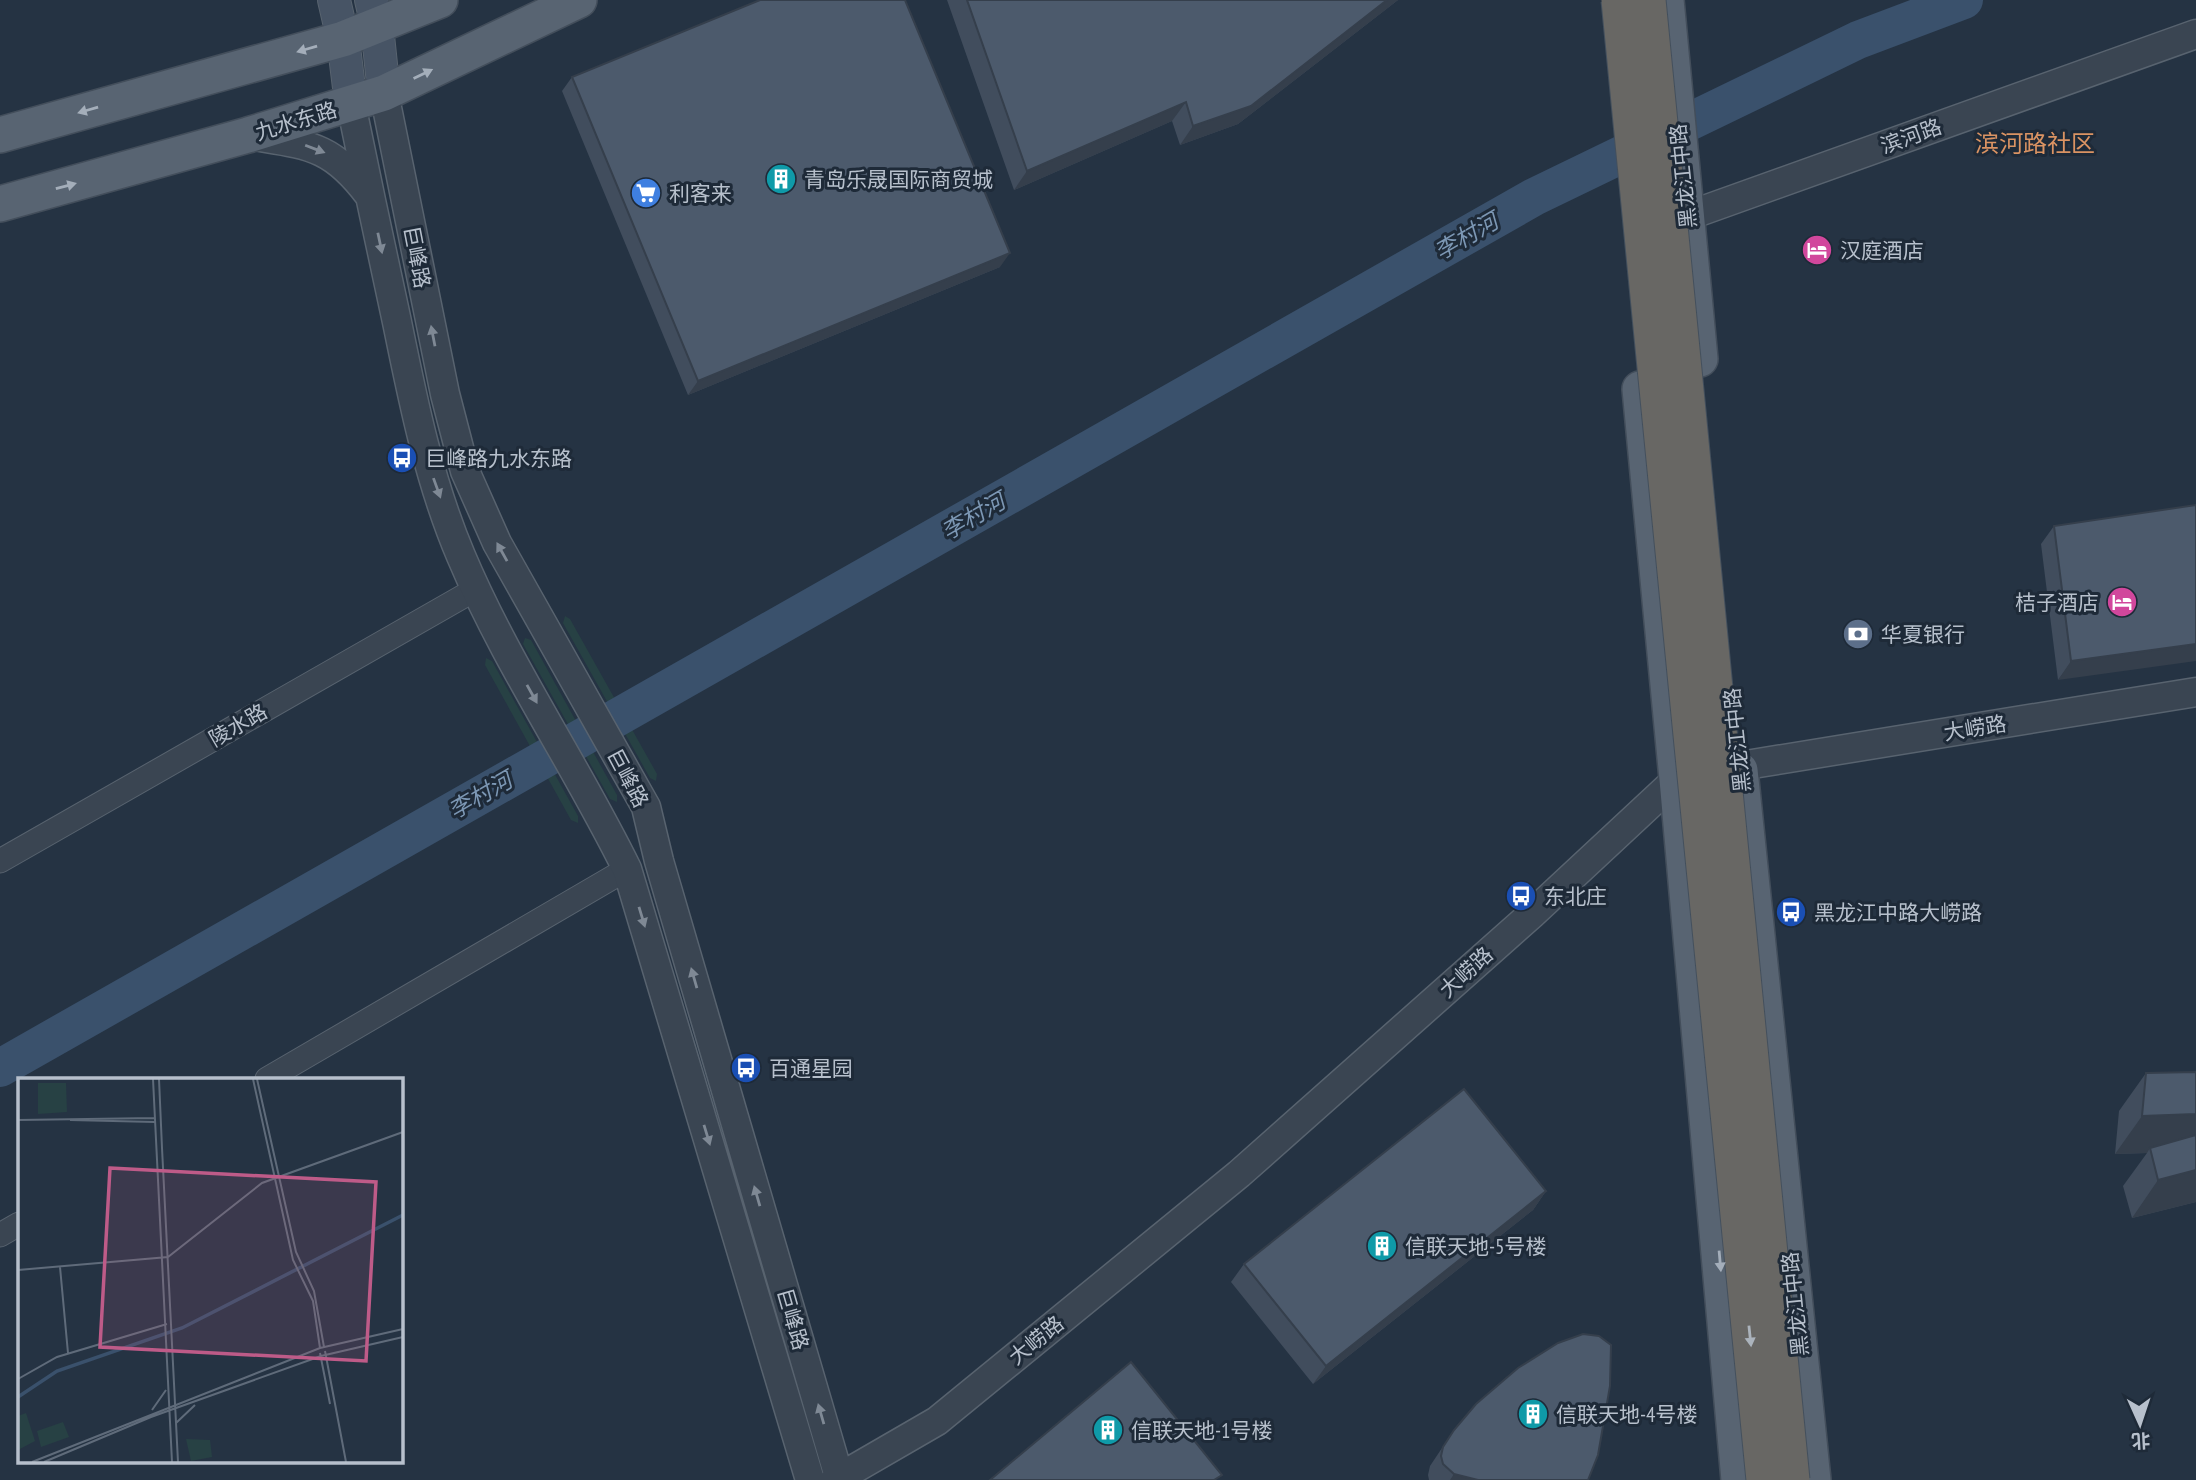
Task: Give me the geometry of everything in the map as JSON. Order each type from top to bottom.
[{"type":"highway","points":[[1620,0],[1765,1480]]},
{"type":"highway","name":"黑龙江中路","points":[[1647,0],[1791,1480]]},
{"type":"main road","points":[[334,0],[344,38],[351,104]]},
{"type":"main road","points":[[0,135],[344,38],[374,13],[440,0]]},
{"type":"main road","name":"九水东路","points":[[0,204],[248,135],[384,93],[579,0]]},
{"type":"main road","points":[[1603,0],[1677,779],[1739,1480]]},
{"type":"main road","name":"黑龙江中路","points":[[1667,0],[1681,170],[1813,1480]]},
{"type":"main road","points":[[374,13],[384,93]]},
{"type":"street","name":"滨河路","points":[[1625,237],[2196,34]]},
{"type":"street","name":"巨峰路","points":[[384,93],[444,394],[465,471],[497,543],[646,807],[659,861],[838,1479]]},
{"type":"street","name":"巨峰路","points":[[351,104],[414,407],[432,474],[460,554],[498,634],[627,869],[810,1480]]},
{"type":"street","points":[[248,135],[305,145],[328,154],[351,171],[371,197]]},
{"type":"street","name":"陵水路","points":[[0,861],[476,589]]},
{"type":"street","name":"大崂路","points":[[838,1479],[937,1421],[1239,1174],[1532,914],[1677,779],[1740,766],[2196,692]]},
{"type":"street","points":[[269,1078],[627,869]]},
{"type":"street","points":[[0,1235],[18,1225]]},
{"type":"green space","points":[[565,616],[570,619],[657,774],[656,781],[650,778],[563,623]]},
{"type":"green space","points":[[525,638],[531,640],[617,795],[617,802],[610,799],[523,644]]},
{"type":"green space","points":[[486,658],[492,661],[578,816],[578,823],[571,820],[485,665]]},
{"type":"building","name":"青岛乐晟国际商贸城","points":[[760,0],[905,0],[1010,253],[698,381],[572,77]]},
{"type":"building","points":[[967,0],[1387,0],[1251,106],[1193,126],[1186,102],[1027,171]]},
{"type":"building","name":"桔子酒店","points":[[2196,505],[2196,644],[2071,661],[2054,526]]},
{"type":"building","points":[[2196,1072],[2196,1114],[2142,1116],[2146,1073]]},
{"type":"building","name":"信联天地-5号楼","points":[[1464,1089],[1546,1191],[1326,1366],[1244,1264]]},
{"type":"building","points":[[2196,1135],[2196,1170],[2158,1180],[2150,1148]]},
{"type":"building","name":"信联天地-4号楼","points":[[1583,1334],[1599,1336],[1611,1345],[1610,1386],[1598,1455],[1588,1480],[1478,1480],[1454,1474],[1443,1464],[1443,1447],[1476,1404],[1518,1368],[1558,1343]]},
{"type":"building","name":"信联天地-1号楼","points":[[1131,1362],[1222,1475],[1214,1480],[990,1480]]},
{"type":"waterway","name":"李村河","points":[[0,1068],[1534,197],[1858,40],[1964,0]]},
{"type":"place","name":"青岛乐晟国际商贸城","points":[[781,179]]},
{"type":"place","name":"利客来","points":[[646,193]]},
{"type":"place","name":"汉庭酒店","points":[[1817,250]]},
{"type":"place","name":"巨峰路九水东路","points":[[402,458]]},
{"type":"place","name":"桔子酒店","points":[[2122,602]]},
{"type":"place","name":"华夏银行","points":[[1858,634]]},
{"type":"place","name":"东北庄","points":[[1521,896]]},
{"type":"place","name":"黑龙江中路大崂路","points":[[1791,912]]},
{"type":"place","name":"百通星园","points":[[746,1068]]},
{"type":"place","name":"信联天地-5号楼","points":[[1382,1246]]},
{"type":"place","name":"信联天地-4号楼","points":[[1533,1414]]},
{"type":"place","name":"信联天地-1号楼","points":[[1108,1430]]},
{"type":"district","name":"滨河路社区","points":[[2035,143]]}]
